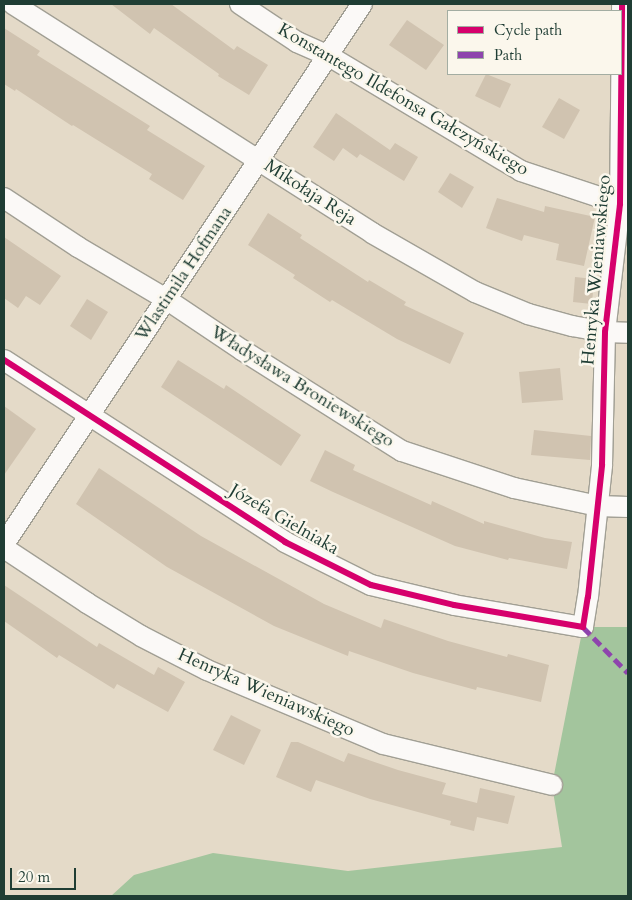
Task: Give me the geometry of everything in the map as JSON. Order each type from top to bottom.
[{"type":"street","name":"Mikołaja Reja","points":[[13,4],[372,233],[475,292],[528,314],[572,326],[605,332],[628,333]]},
{"type":"street","name":"Konstantego Ildefonsa Gałczyńskiego","points":[[240,4],[297,42],[329,56],[521,171],[624,204]]},
{"type":"street","name":"Wlastimila Hofmana","points":[[4,544],[260,161],[362,4]]},
{"type":"street","name":"Henryka Wieniawskiego","points":[[582,627],[588,597],[602,465],[605,332],[624,204],[622,4]]},
{"type":"street","name":"Władysława Broniewskiego","points":[[4,198],[78,247],[166,299],[242,350],[402,450],[514,488],[598,506],[628,507]]},
{"type":"street","name":"Józefa Gielniaka","points":[[4,360],[285,542],[371,585],[454,605],[582,627]]},
{"type":"street","name":"Henryka Wieniawskiego","points":[[4,548],[141,636],[207,670],[383,744],[552,785]]},
{"type":"green space","points":[[583,627],[628,627],[628,896],[111,896],[134,875],[213,853],[348,871],[562,847],[552,785]]},
{"type":"building","points":[[111,4],[171,4],[234,50],[237,46],[268,65],[249,95],[218,76],[219,74],[154,28],[150,34]]},
{"type":"building","points":[[407,20],[444,45],[426,70],[389,45]]},
{"type":"building","points":[[4,28],[40,51],[37,55],[150,126],[147,130],[205,166],[183,200],[149,179],[152,174],[72,126],[16,89],[15,91],[4,84]]},
{"type":"building","points":[[486,75],[511,84],[500,108],[475,96]]},
{"type":"building","points":[[559,98],[580,110],[564,139],[542,127]]},
{"type":"building","points":[[336,113],[390,150],[395,143],[418,157],[404,181],[360,154],[357,158],[343,148],[334,161],[313,147]]},
{"type":"building","points":[[450,173],[474,187],[462,208],[438,192]]},
{"type":"building","points":[[497,198],[544,212],[545,206],[595,217],[584,266],[556,260],[559,244],[524,235],[522,241],[486,228]]},
{"type":"building","points":[[268,213],[302,235],[300,238],[368,282],[369,280],[406,302],[404,305],[464,333],[450,364],[397,339],[332,300],[330,302],[293,278],[295,275],[248,245]]},
{"type":"building","points":[[4,237],[61,276],[40,305],[26,296],[18,308],[4,298]]},
{"type":"building","points":[[575,277],[594,279],[592,304],[573,302]]},
{"type":"building","points":[[87,299],[108,312],[91,340],[70,326]]},
{"type":"building","points":[[178,360],[224,389],[226,385],[301,435],[281,466],[161,387]]},
{"type":"building","points":[[560,368],[563,400],[522,403],[519,372]]},
{"type":"building","points":[[4,406],[36,429],[4,475]]},
{"type":"building","points":[[534,430],[591,436],[590,460],[531,455]]},
{"type":"building","points":[[325,450],[355,465],[353,470],[431,505],[432,501],[484,524],[484,521],[545,538],[572,542],[567,569],[509,558],[508,560],[455,546],[310,481]]},
{"type":"building","points":[[99,468],[201,536],[324,604],[381,628],[384,619],[448,641],[507,657],[508,654],[549,665],[541,702],[477,687],[476,690],[413,673],[349,651],[348,656],[274,626],[167,567],[76,504]]},
{"type":"building","points":[[4,585],[97,647],[99,643],[154,675],[158,667],[185,682],[168,712],[117,684],[114,689],[59,655],[57,658],[4,621]]},
{"type":"building","points":[[231,715],[261,730],[244,765],[213,750]]},
{"type":"building","points":[[291,742],[298,742],[344,762],[348,753],[398,770],[446,783],[442,794],[477,803],[480,788],[515,796],[508,824],[477,817],[474,831],[450,825],[451,821],[370,799],[316,780],[311,792],[276,777]]},
{"type":"marked path","points":[[583,627],[628,673]]},
{"type":"cycle path","points":[[622,4],[622,10]]},
{"type":"cycle path","points":[[4,360],[285,542],[371,585],[454,605],[583,627],[602,465],[605,332],[620,204],[621,75]]}]
